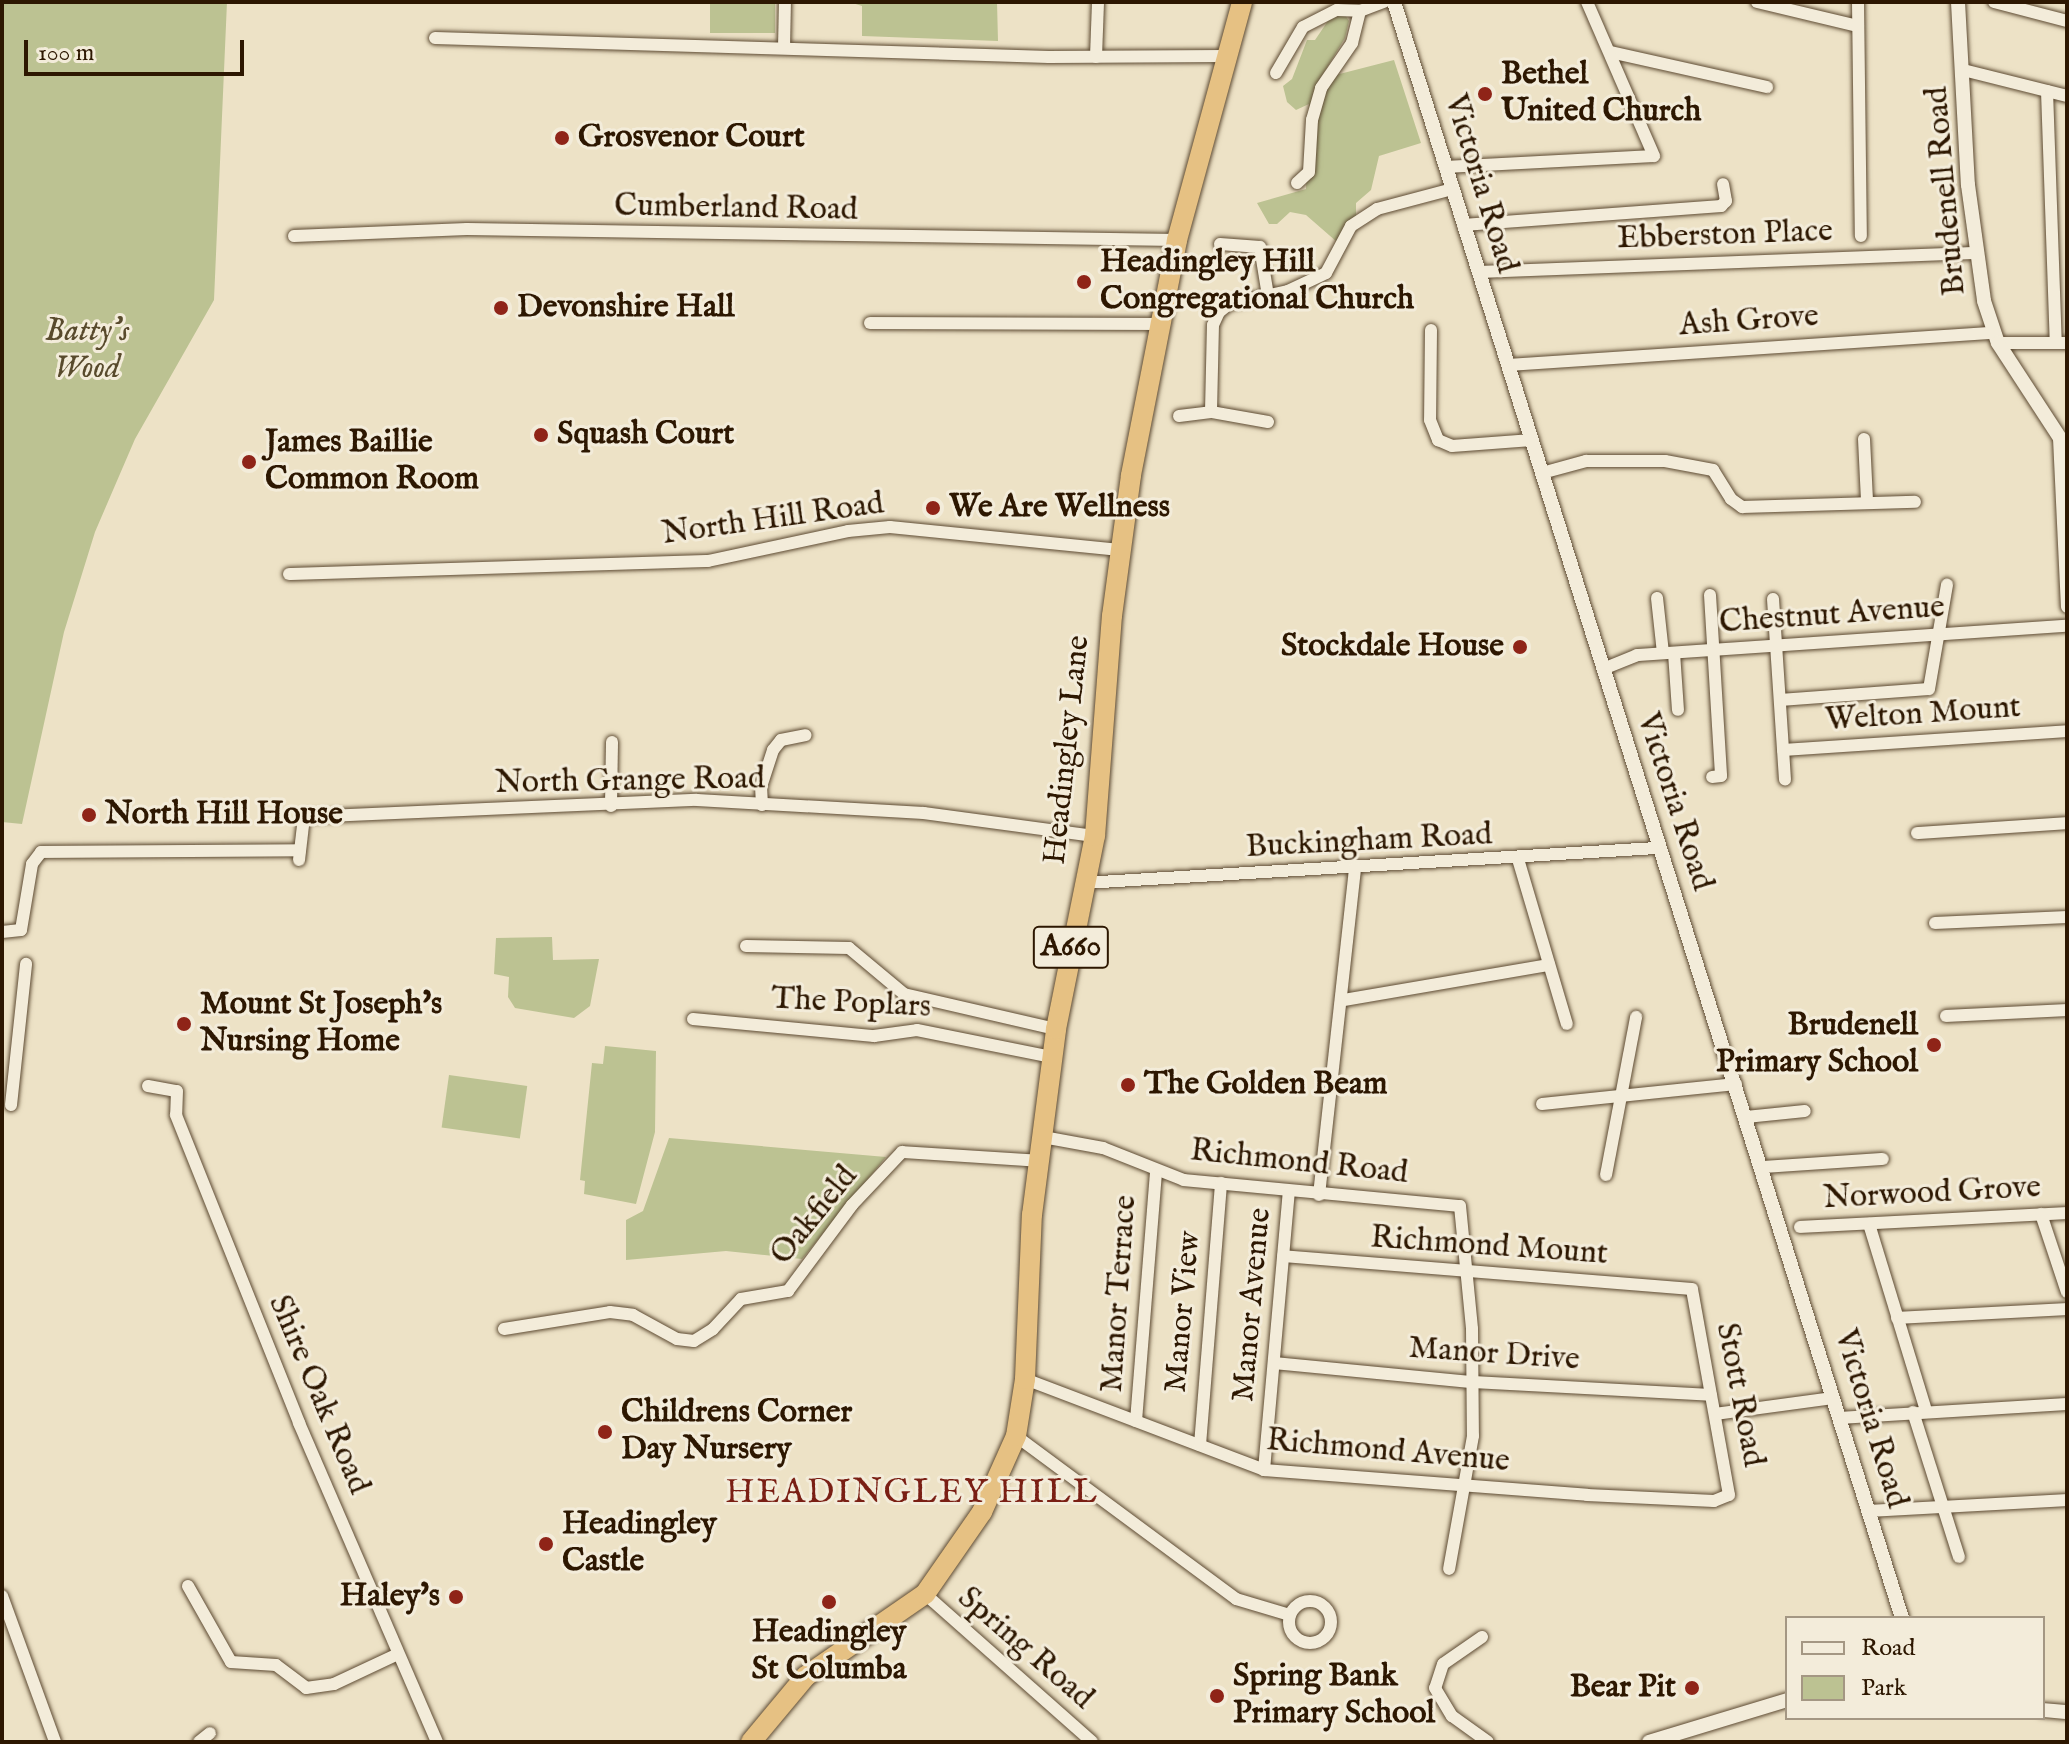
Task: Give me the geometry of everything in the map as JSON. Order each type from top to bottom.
[{"type":"highway","name":"Headingley Lane","points":[[751,1742],[806,1676],[925,1594],[982,1512],[1016,1436],[1025,1379],[1027,1264],[1056,1029],[1095,836],[1120,550],[1158,324],[1225,56],[1242,2]]},
{"type":"street","points":[[784,48],[785,2]]},
{"type":"street","points":[[1096,57],[1098,2]]},
{"type":"street","points":[[1276,73],[1303,27],[1337,10],[1360,11],[1384,2]]},
{"type":"street","name":"Victoria Road","points":[[1394,2],[1657,848],[1736,1084],[1901,1616]]},
{"type":"street","points":[[1445,167],[1654,156],[1587,2]]},
{"type":"street","points":[[1757,2],[1858,26]]},
{"type":"street","points":[[1858,2],[1861,236]]},
{"type":"street","name":"Brudenell Road","points":[[1958,2],[1974,253],[1996,338],[2063,444]]},
{"type":"street","points":[[1994,2],[2067,21]]},
{"type":"street","points":[[1297,183],[1309,172],[1314,103],[1359,29],[1360,11]]},
{"type":"street","points":[[435,38],[1096,57],[1225,56]]},
{"type":"street","points":[[1610,52],[1767,87]]},
{"type":"street","points":[[1963,70],[2067,96]]},
{"type":"street","points":[[2047,91],[2062,343]]},
{"type":"street","points":[[1463,225],[1721,206],[1726,201],[1723,184]]},
{"type":"street","points":[[1211,412],[1213,325],[1219,312],[1229,304],[1268,296],[1326,273],[1351,226],[1377,209],[1452,189]]},
{"type":"street","name":"Cumberland Road","points":[[294,236],[467,229],[1177,240]]},
{"type":"street","points":[[1220,244],[1260,247],[1268,296]]},
{"type":"street","name":"Ebberston Place","points":[[1478,272],[1974,253]]},
{"type":"street","points":[[870,323],[1158,324]]},
{"type":"street","points":[[1431,330],[1430,420],[1438,440],[1452,446],[1532,440]]},
{"type":"street","name":"Ash Grove","points":[[1508,365],[1996,338],[2062,343]]},
{"type":"street","points":[[1179,416],[1211,412],[1268,422]]},
{"type":"street","points":[[1864,439],[1867,501]]},
{"type":"street","points":[[2063,444],[2067,607]]},
{"type":"street","points":[[1542,473],[1586,461],[1702,465],[1713,470],[1731,499],[1742,507],[1915,502]]},
{"type":"street","name":"North Hill Road","points":[[289,574],[708,561],[848,531],[890,527],[1120,550]]},
{"type":"street","points":[[1780,700],[1929,689],[1947,585]]},
{"type":"street","points":[[1710,595],[1721,776],[1712,777]]},
{"type":"street","points":[[1657,598],[1678,710]]},
{"type":"street","points":[[1773,599],[1785,780]]},
{"type":"street","name":"Chestnut Avenue","points":[[1603,669],[1637,655],[2067,626]]},
{"type":"street","name":"Welton Mount","points":[[1783,750],[2067,731]]},
{"type":"street","points":[[762,805],[761,787],[773,750],[781,740],[806,735]]},
{"type":"street","points":[[611,806],[612,742]]},
{"type":"street","name":"North Grange Road","points":[[2,932],[21,930],[32,864],[41,852],[300,855],[304,817],[697,800],[924,813],[1095,836]]},
{"type":"street","points":[[1917,833],[2067,823]]},
{"type":"street","name":"Buckingham Road","points":[[1084,883],[1518,859],[1657,848]]},
{"type":"street","points":[[1518,859],[1567,1024]]},
{"type":"street","points":[[1319,1195],[1344,1000],[1355,868]]},
{"type":"street","points":[[1935,923],[2067,917]]},
{"type":"street","points":[[746,946],[849,948],[904,994],[1056,1029]]},
{"type":"street","points":[[10,1106],[26,964]]},
{"type":"street","points":[[1344,1000],[1549,965]]},
{"type":"street","points":[[1946,1016],[2067,1010]]},
{"type":"street","points":[[1606,1175],[1636,1017]]},
{"type":"street","name":"The Poplars","points":[[693,1019],[874,1036],[917,1030],[1052,1057]]},
{"type":"street","points":[[1542,1104],[1736,1084]]},
{"type":"street","name":"Shire Oak Road","points":[[148,1086],[177,1091],[176,1115],[396,1655],[437,1742]]},
{"type":"street","points":[[1746,1117],[1805,1111]]},
{"type":"street","name":"Richmond Road","points":[[1043,1137],[1103,1148],[1156,1171],[1221,1183],[1319,1195],[1460,1206],[1468,1274]]},
{"type":"street","name":"Oakfield","points":[[504,1329],[610,1312],[633,1315],[677,1339],[694,1341],[713,1329],[741,1299],[788,1291],[852,1205],[902,1152],[1040,1161]]},
{"type":"street","points":[[1762,1167],[1883,1159]]},
{"type":"street","name":"Manor Terrace","points":[[1136,1421],[1156,1171]]},
{"type":"street","name":"Manor View","points":[[1200,1445],[1221,1183]]},
{"type":"street","name":"Manor Avenue","points":[[1264,1470],[1289,1191]]},
{"type":"street","name":"Norwood Grove","points":[[1800,1227],[2067,1213]]},
{"type":"street","points":[[2041,1214],[2067,1292]]},
{"type":"street","points":[[1869,1224],[1897,1318],[1943,1507],[1959,1557]]},
{"type":"street","name":"Richmond Mount","points":[[1283,1256],[1468,1274],[1692,1289]]},
{"type":"street","points":[[1449,1569],[1467,1488],[1473,1382],[1468,1274]]},
{"type":"street","name":"Stott Road","points":[[1692,1289],[1730,1482],[1729,1495],[1714,1501]]},
{"type":"street","points":[[1897,1318],[2067,1309]]},
{"type":"street","name":"Manor Drive","points":[[1274,1363],[1473,1382],[1711,1395]]},
{"type":"street","name":"Richmond Avenue","points":[[1025,1379],[1264,1470],[1467,1488],[1714,1501]]},
{"type":"street","points":[[1715,1414],[1833,1398]]},
{"type":"street","points":[[1839,1418],[2067,1404]]},
{"type":"street","points":[[1016,1436],[1236,1599],[1290,1615]]},
{"type":"street","points":[[1870,1511],[2067,1500]]},
{"type":"street","points":[[188,1586],[231,1662],[276,1665],[306,1688],[334,1684],[396,1655]]},
{"type":"street","name":"Spring Road","points":[[925,1594],[1092,1742]]},
{"type":"street","points":[[2,1596],[55,1742]]},
{"type":"street","points":[[1482,1637],[1443,1664],[1435,1688],[1452,1716],[1488,1742]]},
{"type":"street","points":[[1649,1742],[1785,1701]]},
{"type":"street","points":[[2045,1710],[2067,1712]]},
{"type":"street","points":[[199,1742],[210,1733]]},
{"type":"green space","name":"Batty's Wood","points":[[2,2],[227,2],[214,300],[135,439],[95,532],[64,632],[22,824],[2,822]]},
{"type":"green space","points":[[710,2],[775,2],[775,33],[710,33]]},
{"type":"green space","points":[[849,2],[997,2],[998,41],[862,36],[862,6]]},
{"type":"green space","points":[[1332,15],[1345,15],[1349,21],[1345,38],[1320,79],[1394,60],[1421,143],[1379,156],[1371,190],[1356,203],[1356,217],[1337,242],[1306,215],[1290,212],[1277,224],[1269,224],[1257,203],[1306,189],[1309,104],[1296,110],[1287,102],[1283,86],[1292,79],[1307,40],[1315,40]]},
{"type":"green space","points":[[552,937],[553,960],[599,959],[590,1006],[574,1018],[515,1008],[508,997],[509,977],[494,974],[496,938]]},
{"type":"green space","points":[[605,1046],[656,1051],[655,1132],[636,1204],[584,1194],[585,1181],[580,1180],[592,1063],[603,1064]]},
{"type":"green space","points":[[449,1075],[527,1086],[520,1138],[442,1127]]},
{"type":"green space","points":[[669,1138],[886,1157],[802,1259],[726,1251],[626,1260],[626,1220],[643,1211]]},
{"type":"place","name":"Bethel United Church","points":[[1485,94]]},
{"type":"place","name":"Grosvenor Court","points":[[562,138]]},
{"type":"place","name":"Headingley Hill Congregational Church","points":[[1084,282]]},
{"type":"place","name":"Devonshire Hall","points":[[501,308]]},
{"type":"place","name":"Squash Court","points":[[541,435]]},
{"type":"place","name":"James Baillie Common Room","points":[[249,462]]},
{"type":"place","name":"We Are Wellness","points":[[933,508]]},
{"type":"place","name":"Stockdale House","points":[[1520,647]]},
{"type":"place","name":"North Hill House","points":[[89,815]]},
{"type":"place","name":"Mount St Joseph's Nursing Home","points":[[184,1024]]},
{"type":"place","name":"Brudenell Primary School","points":[[1934,1045]]},
{"type":"place","name":"The Golden Beam","points":[[1128,1085]]},
{"type":"place","name":"Childrens Corner Day Nursery","points":[[605,1432]]},
{"type":"place","name":"Headingley Castle","points":[[546,1544]]},
{"type":"place","name":"Haley's","points":[[456,1597]]},
{"type":"place","name":"Headingley St Columba","points":[[829,1602]]},
{"type":"place","name":"Bear Pit","points":[[1692,1688]]},
{"type":"place","name":"Spring Bank Primary School","points":[[1217,1696]]},
{"type":"district","name":"HEADINGLEY HILL","points":[[912,1493]]}]
